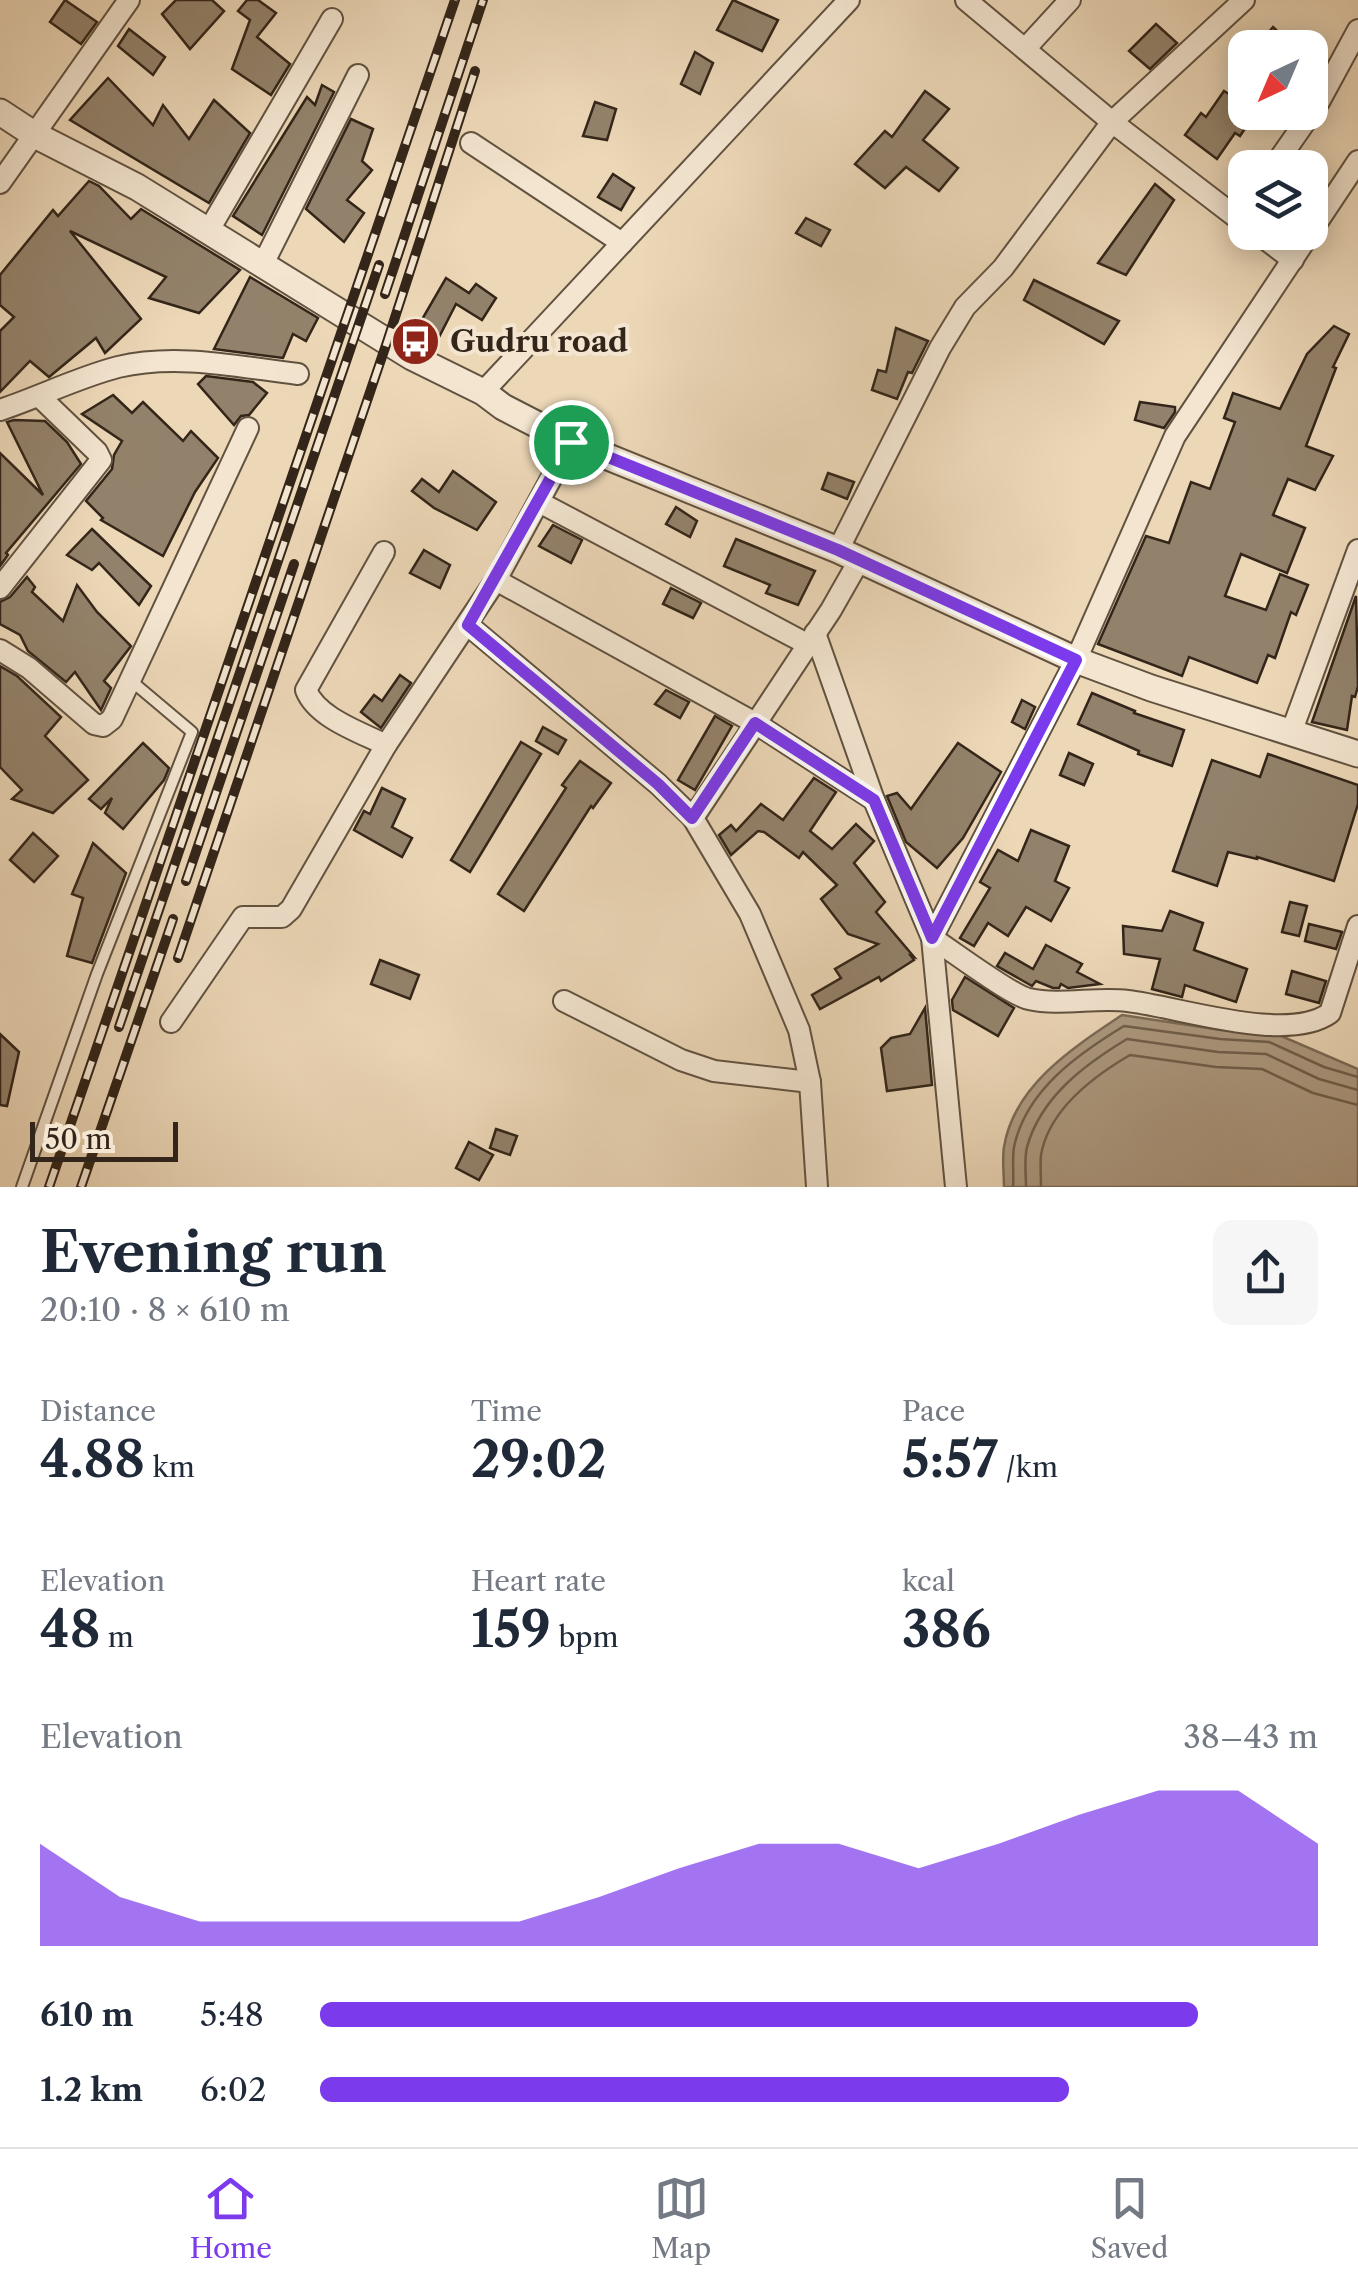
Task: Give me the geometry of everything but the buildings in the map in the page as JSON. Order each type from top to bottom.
[{"type":"street","points":[[0,183],[129,0]]},
{"type":"street","points":[[966,0],[1112,122],[1228,207]]},
{"type":"street","points":[[1025,49],[1070,0]]},
{"type":"street","points":[[692,818],[811,639],[940,348],[965,307],[1003,268],[1112,122],[1244,0]]},
{"type":"street","points":[[483,392],[840,2]]},
{"type":"street","points":[[209,230],[332,19]]},
{"type":"street","points":[[1285,150],[1327,89],[1358,30]]},
{"type":"street","points":[[263,264],[358,75]]},
{"type":"street","points":[[0,112],[35,135],[137,187],[412,357],[571,442],[849,554],[1076,660],[1358,754]]},
{"type":"street","points":[[471,143],[622,243]]},
{"type":"street","points":[[932,938],[1076,660],[1175,436],[1358,161]]},
{"type":"street","points":[[1280,250],[1293,260]]},
{"type":"street","points":[[0,410],[117,368],[152,362],[184,360],[298,374]]},
{"type":"street","points":[[0,588],[100,460],[97,452],[39,396]]},
{"type":"street","points":[[0,650],[29,668],[94,724],[103,726],[112,719],[248,428]]},
{"type":"street","points":[[171,1022],[244,917],[282,917],[292,909],[386,745],[496,580],[571,442]]},
{"type":"street","points":[[539,502],[811,639],[932,938],[956,1187]]},
{"type":"street","points":[[1290,733],[1358,550]]},
{"type":"street","points":[[384,552],[306,690],[321,710],[386,745]]},
{"type":"street","points":[[496,580],[755,723],[874,800]]},
{"type":"street","points":[[468,625],[658,784],[692,818],[750,914],[799,1030],[810,1082],[817,1187]]},
{"type":"street","points":[[932,938],[1026,999],[1128,1001],[1205,1018],[1298,1025],[1318,1022],[1330,1013],[1358,926]]},
{"type":"street","points":[[564,1000],[681,1060],[714,1071],[810,1082]]},
{"type":"lane","points":[[22,1187],[97,974],[192,732],[128,679]]},
{"type":"water","points":[[1122,1015],[1221,1030],[1272,1032],[1358,1069],[1358,1187],[1004,1187],[1004,1147],[1010,1125],[1033,1086],[1066,1054]]},
{"type":"railway","points":[[49,1187],[455,0]]},
{"type":"railway","points":[[385,294],[483,0]]},
{"type":"railway","points":[[178,958],[475,71]]},
{"type":"railway","points":[[119,1027],[379,265]]},
{"type":"railway","points":[[186,881],[294,564]]},
{"type":"railway","points":[[81,1187],[173,919]]},
{"type":"place","name":"Gudru road","points":[[415,341]]},
{"type":"route","points":[[571,442],[838,550],[1076,660],[932,938],[874,800],[755,723],[692,818],[658,784],[468,625],[571,442]]}]
